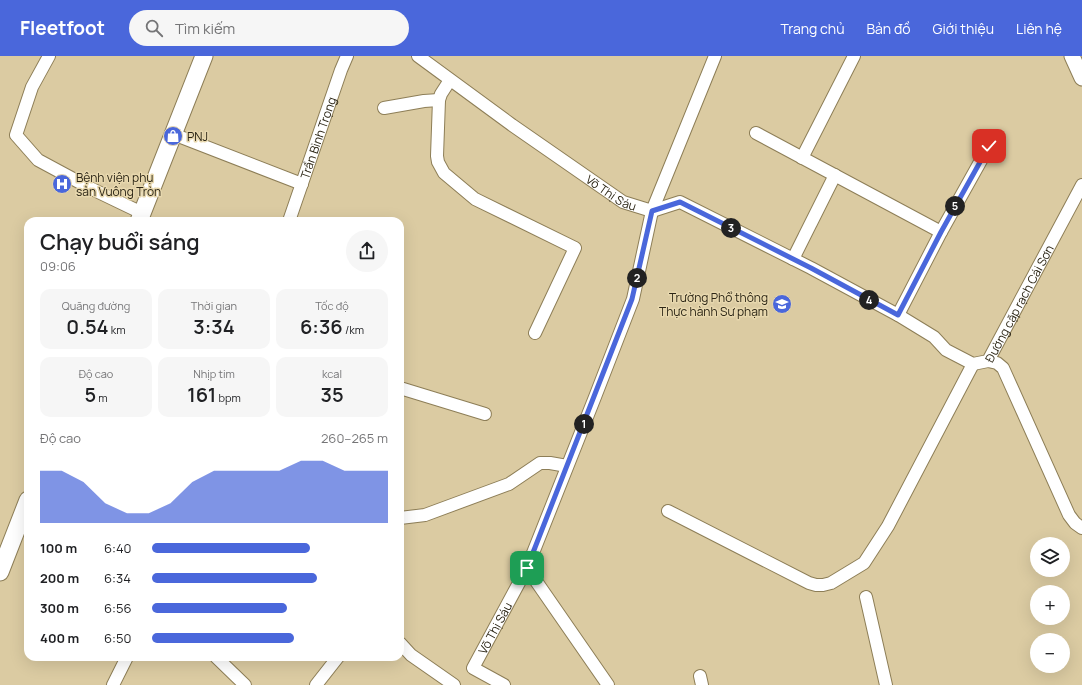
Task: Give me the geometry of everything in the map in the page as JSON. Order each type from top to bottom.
[{"type":"main road","points":[[140,217],[204,56]]},
{"type":"main road","points":[[0,572],[24,510]]},
{"type":"street","points":[[49,56],[32,87],[16,135],[38,160],[140,217]]},
{"type":"street","name":"Trần Bình Trọng","points":[[291,217],[347,56]]},
{"type":"street","name":"Võ Thị Sáu","points":[[418,56],[623,202],[652,211],[632,299],[527,568],[473,668],[504,685]]},
{"type":"street","points":[[652,211],[715,56]]},
{"type":"street","points":[[802,158],[854,56]]},
{"type":"street","points":[[1072,56],[1082,78]]},
{"type":"street","points":[[450,80],[439,100],[437,156],[438,162],[444,174],[475,199],[575,248],[535,333]]},
{"type":"street","points":[[384,108],[424,100],[439,100]]},
{"type":"street","points":[[756,133],[941,232]]},
{"type":"street","points":[[173,134],[302,184]]},
{"type":"street","points":[[898,315],[941,232],[989,146]]},
{"type":"street","points":[[793,259],[835,175]]},
{"type":"street","name":"Đường cặp rạch Cái Sơn","points":[[652,211],[680,202],[793,259],[898,315],[934,337],[946,350],[973,364],[988,361],[1082,185]]},
{"type":"street","points":[[988,361],[997,363],[1003,368],[1070,515],[1075,523],[1082,528]]},
{"type":"street","points":[[668,511],[809,583],[816,586],[831,582],[858,567],[869,556],[888,526],[973,364]]},
{"type":"street","points":[[404,389],[485,414]]},
{"type":"street","points":[[404,518],[425,515],[509,484],[540,463],[550,462],[566,466]]},
{"type":"street","points":[[527,568],[608,685]]},
{"type":"street","points":[[866,596],[886,685]]},
{"type":"street","points":[[404,647],[417,659],[454,685]]},
{"type":"street","points":[[113,685],[125,661]]},
{"type":"street","points":[[220,661],[244,685]]},
{"type":"street","points":[[316,685],[335,661]]},
{"type":"place","name":"PNJ","points":[[173,136]]},
{"type":"place","name":"Bệnh viện phụ sản Vuông Tròn","points":[[62,184]]},
{"type":"place","name":"Trường Phổ thông Thực hành Sư phạm","points":[[782,304]]},
{"type":"route","points":[[527,568],[632,299],[652,211],[680,202],[811,268],[898,315],[941,232],[989,146]]}]
